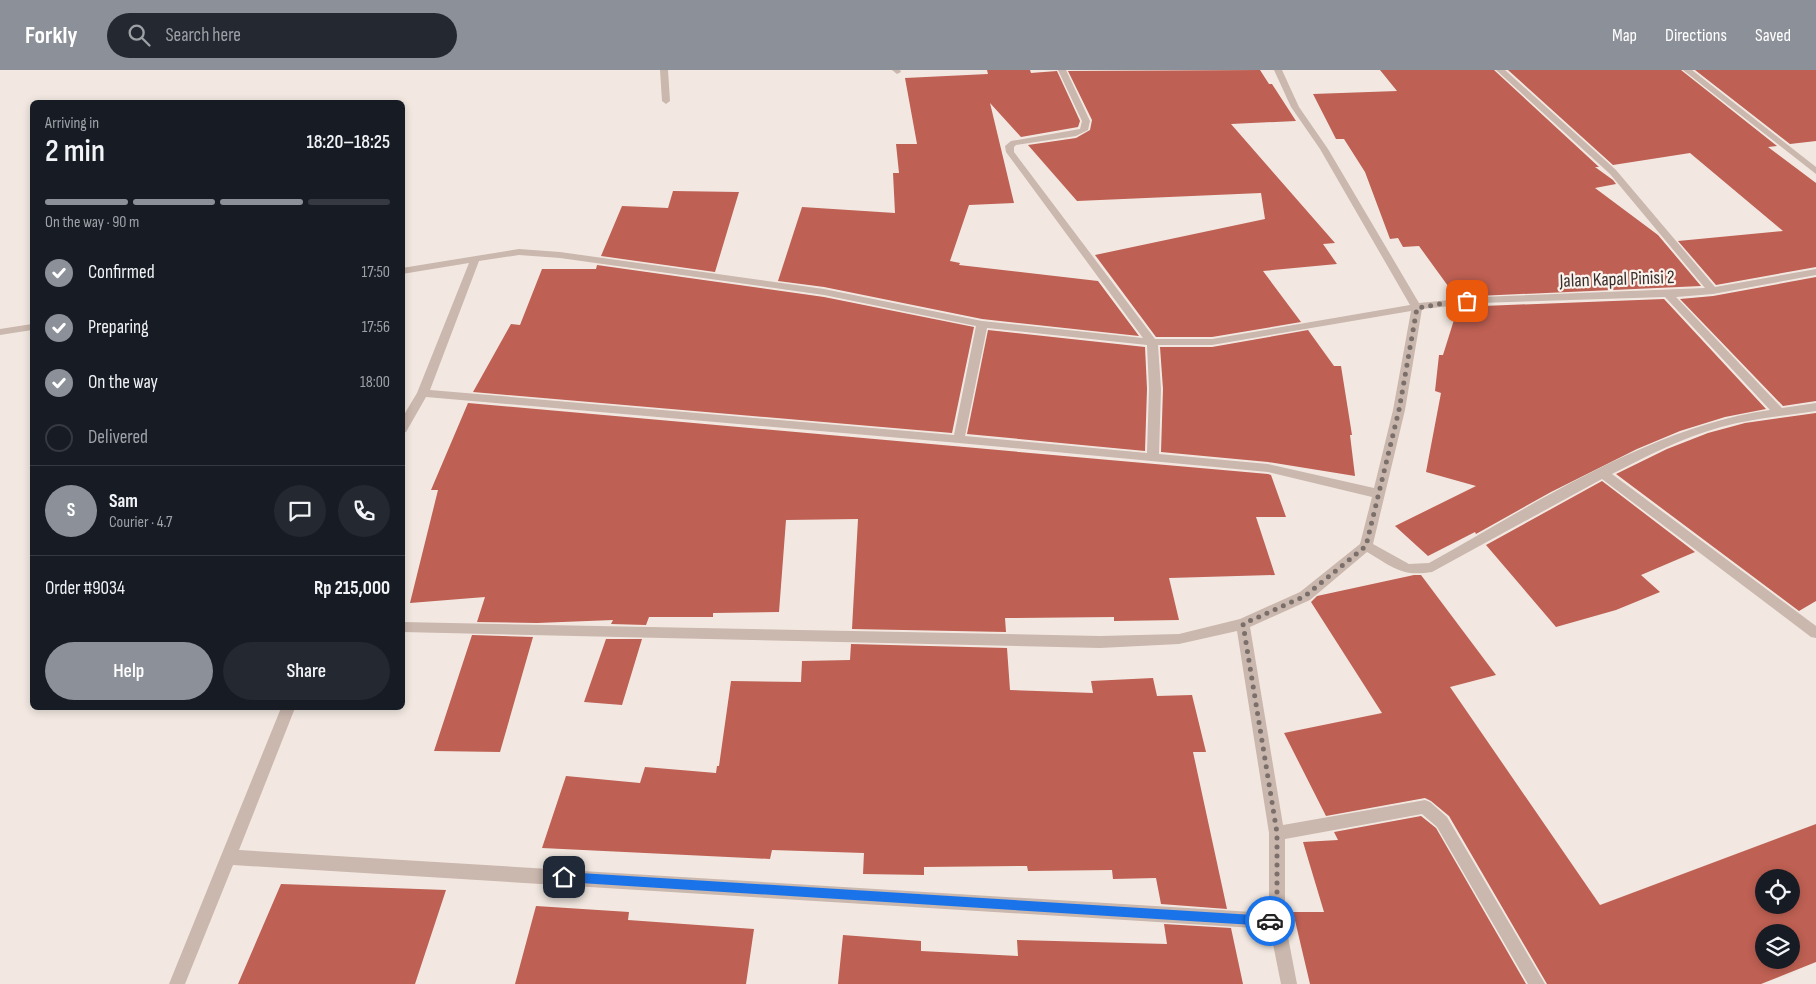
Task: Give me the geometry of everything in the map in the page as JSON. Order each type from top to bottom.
[{"type":"street","points":[[664,70],[666,102]]},
{"type":"street","points":[[1062,70],[1086,121],[1084,130],[1014,143],[1008,146],[1010,152],[1152,342],[1155,389],[1153,458]]},
{"type":"street","points":[[405,627],[1100,642],[1179,639],[1243,624],[1305,596],[1366,546],[1399,410],[1417,308],[1324,149],[1295,107],[1278,70]]},
{"type":"street","points":[[1500,70],[1613,172],[1713,291]]},
{"type":"street","points":[[1687,70],[1816,171]]},
{"type":"street","name":"Jalan Kapal Pinisi 2","points":[[405,271],[519,252],[560,255],[824,292],[982,324],[1152,342],[1212,342],[1440,304],[1480,300],[1713,291],[1816,272]]},
{"type":"street","points":[[405,424],[423,393],[474,260]]},
{"type":"street","points":[[1668,294],[1780,413]]},
{"type":"street","points":[[959,439],[982,324]]},
{"type":"street","points":[[0,332],[30,327]]},
{"type":"street","points":[[423,393],[959,439],[1268,468],[1380,494]]},
{"type":"street","points":[[1366,546],[1406,568],[1414,570],[1432,567],[1604,473],[1693,431],[1719,423],[1816,407]]},
{"type":"street","points":[[1604,473],[1816,633]]},
{"type":"street","points":[[1243,624],[1277,833],[1277,921],[1289,984]]},
{"type":"street","points":[[178,984],[287,710]]},
{"type":"street","points":[[1277,833],[1425,807],[1442,822],[1536,984]]},
{"type":"street","points":[[228,857],[1277,921]]},
{"type":"building","points":[[987,70],[1030,70],[1031,73],[1057,71],[1080,121],[1078,127],[1021,137],[990,103],[1014,203],[969,205],[950,261],[960,263],[959,265],[1098,281],[1139,336],[982,319],[824,287],[778,281],[802,207],[895,213],[893,173],[899,173],[896,144],[917,144],[905,78],[988,74]]},
{"type":"building","points":[[1260,70],[1269,84],[1272,84],[1296,121],[1231,124],[1335,243],[1323,244],[1337,264],[1263,271],[1301,322],[1212,337],[1156,337],[1095,255],[1265,219],[1261,193],[1077,201],[1028,145],[1076,138],[1090,130],[1092,120],[1068,71]]},
{"type":"building","points":[[1380,70],[1494,70],[1599,167],[1595,167],[1613,180],[1616,184],[1595,188],[1658,235],[1701,286],[1456,297],[1419,246],[1403,247],[1398,238],[1390,239],[1365,172],[1344,139],[1336,139],[1313,94],[1397,91]]},
{"type":"building","points":[[1508,70],[1681,70],[1777,146],[1768,147],[1816,183],[1816,267],[1716,285],[1678,241],[1783,231],[1690,153],[1613,165]]},
{"type":"building","points":[[1695,70],[1816,70],[1816,141],[1790,144]]},
{"type":"building","points":[[673,191],[739,192],[715,272],[601,256],[622,206],[668,208]]},
{"type":"building","points":[[597,265],[824,297],[974,327],[952,433],[473,392],[511,324],[520,325],[542,269],[596,269]]},
{"type":"building","points":[[1816,277],[1816,401],[1783,406],[1680,299],[1713,296]]},
{"type":"building","points":[[1664,299],[1766,409],[1725,417],[1680,431],[1637,449],[1551,492],[1476,534],[1475,532],[1428,556],[1395,526],[1476,486],[1426,472],[1441,393],[1435,391],[1439,355],[1443,355],[1458,307]]},
{"type":"building","points":[[988,330],[1145,347],[1147,389],[1145,451],[967,434]]},
{"type":"building","points":[[1308,330],[1334,366],[1341,366],[1352,435],[1350,435],[1355,476],[1268,462],[1161,452],[1163,389],[1160,347],[1212,347]]},
{"type":"building","points":[[468,403],[1268,474],[1271,475],[1286,517],[1256,517],[1275,575],[1169,578],[1179,620],[1114,621],[1114,617],[1005,618],[1006,632],[852,629],[858,519],[786,520],[779,612],[713,613],[713,617],[649,617],[646,625],[611,624],[613,620],[537,623],[477,622],[485,597],[410,603],[438,490],[431,490]]},
{"type":"building","points":[[1816,413],[1816,601],[1799,611],[1616,474],[1667,449],[1708,433],[1745,423]]},
{"type":"building","points":[[1602,481],[1695,552],[1641,575],[1660,592],[1616,610],[1556,627],[1486,545]]},
{"type":"building","points":[[1421,575],[1496,675],[1450,687],[1600,905],[1816,824],[1816,962],[1800,968],[1800,924],[1755,924],[1755,969],[1798,969],[1761,984],[1547,984],[1449,816],[1431,801],[1425,798],[1326,816],[1284,733],[1382,713],[1311,602],[1317,596]]},
{"type":"building","points":[[472,635],[533,637],[500,752],[434,751]]},
{"type":"building","points":[[606,639],[642,639],[622,705],[584,702]]},
{"type":"building","points":[[851,644],[1007,648],[1010,690],[1093,693],[1091,681],[1153,678],[1157,696],[1192,695],[1206,752],[1193,752],[1227,909],[1161,904],[1156,878],[1113,879],[1112,870],[1028,871],[1027,866],[924,867],[924,875],[863,874],[864,853],[772,850],[770,859],[542,848],[566,776],[640,783],[645,767],[716,773],[717,766],[719,766],[731,681],[801,682],[802,661],[850,660]]},
{"type":"building","points":[[1421,816],[1436,828],[1526,984],[1310,984],[1293,912],[1324,912],[1303,842],[1338,840],[1334,832]]},
{"type":"building","points":[[281,884],[446,890],[415,984],[238,984]]},
{"type":"building","points":[[536,906],[629,912],[628,920],[754,929],[746,984],[515,984]]},
{"type":"building","points":[[1164,924],[1231,928],[1243,984],[838,984],[843,935],[921,941],[921,951],[1018,956],[1017,940],[1167,944]]},
{"type":"way so far","points":[[1270,921],[1277,921],[1277,833],[1243,624],[1305,596],[1366,546],[1399,410],[1417,308],[1467,301]]},
{"type":"route","points":[[564,877],[1270,921]]}]
